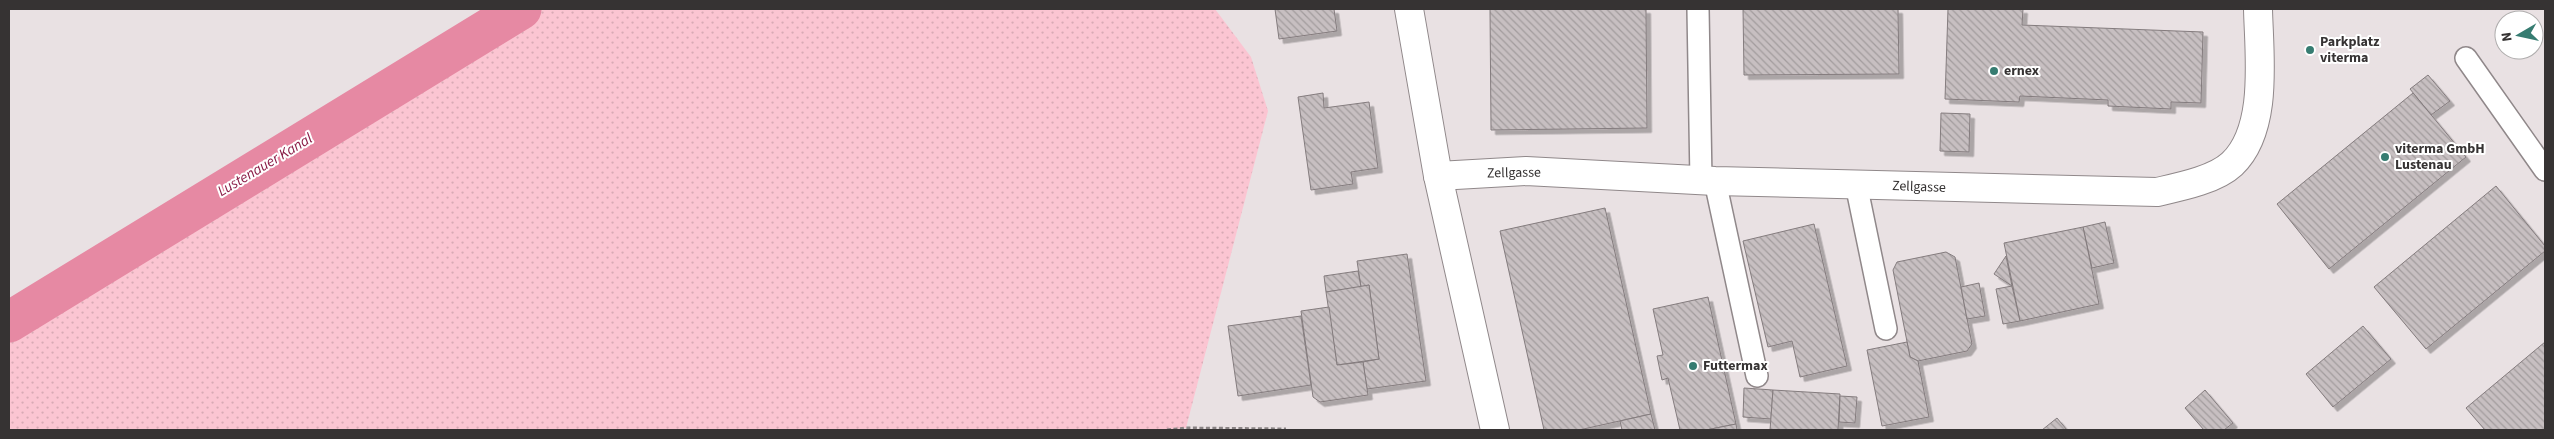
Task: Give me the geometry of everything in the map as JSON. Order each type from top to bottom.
[{"type":"street","points":[[1409,9],[1438,176],[1495,430]]},
{"type":"street","name":"Zellgasse","points":[[1438,176],[1526,171],[1708,181],[2157,192],[2198,183],[2232,164],[2253,131],[2260,83],[2258,9]]},
{"type":"lane","points":[[1698,9],[1708,181],[1757,376]]},
{"type":"lane","points":[[2466,58],[2545,170]]},
{"type":"lane","points":[[1856,184],[1886,329]]},
{"type":"path","points":[[1167,430],[1186,428],[1286,429]]},
{"type":"shaded area","points":[[533,9],[1215,9],[1251,57],[1268,111],[1186,428],[1167,430],[9,430],[9,322]]},
{"type":"building","points":[[1275,9],[1334,9],[1337,31],[1279,39]]},
{"type":"building","points":[[1490,9],[1646,9],[1647,128],[1491,130]]},
{"type":"building","points":[[1743,9],[1898,9],[1899,74],[1744,75]]},
{"type":"building","points":[[1948,9],[2023,9],[2022,25],[2203,32],[2201,103],[2171,102],[2171,109],[2108,106],[2108,100],[2020,96],[2019,102],[1945,99]]},
{"type":"building","points":[[2428,75],[2450,101],[2431,115],[2410,89]]},
{"type":"building","points":[[1323,93],[1324,108],[1369,102],[1378,168],[1351,172],[1353,184],[1311,190],[1298,97]]},
{"type":"building","points":[[2413,93],[2466,157],[2329,269],[2277,204]]},
{"type":"building","points":[[1941,113],[1970,114],[1969,152],[1940,151]]},
{"type":"building","points":[[2496,186],[2545,246],[2545,251],[2426,349],[2374,287]]},
{"type":"building","points":[[1605,208],[1651,414],[1579,430],[1544,430],[1500,231]]},
{"type":"building","points":[[2105,222],[2114,263],[2092,268],[2083,227]]},
{"type":"building","points":[[1814,224],[1847,366],[1800,377],[1792,341],[1768,347],[1743,241]]},
{"type":"building","points":[[2083,227],[2099,304],[2020,321],[2004,243]]},
{"type":"building","points":[[1946,252],[1955,257],[1972,344],[1967,351],[1918,361],[1910,357],[1893,270],[1897,262]]},
{"type":"building","points":[[1407,254],[1426,381],[1367,389],[1363,362],[1379,359],[1369,285],[1361,287],[1357,261]]},
{"type":"building","points":[[2006,256],[2012,286],[1994,274]]},
{"type":"building","points":[[1358,271],[1361,287],[1326,292],[1324,276]]},
{"type":"building","points":[[1979,283],[1985,316],[1967,319],[1961,287]]},
{"type":"building","points":[[1369,285],[1379,359],[1337,365],[1326,292]]},
{"type":"building","points":[[2012,286],[2020,321],[2003,324],[1996,289]]},
{"type":"building","points":[[1708,297],[1736,424],[1706,430],[1680,430],[1668,378],[1662,380],[1657,356],[1663,355],[1653,309]]},
{"type":"building","points":[[1329,307],[1337,365],[1363,362],[1368,395],[1320,402],[1313,397],[1301,311]]},
{"type":"building","points":[[1301,316],[1311,385],[1238,396],[1228,326]]},
{"type":"building","points":[[2363,326],[2391,359],[2333,407],[2306,374]]},
{"type":"building","points":[[1907,342],[1910,357],[1918,361],[1929,417],[1882,426],[1867,350]]},
{"type":"building","points":[[2545,342],[2545,430],[2485,430],[2466,408]]},
{"type":"building","points":[[1744,388],[1773,390],[1771,419],[1743,417]]},
{"type":"building","points":[[1773,390],[1840,394],[1838,430],[1770,430]]},
{"type":"building","points":[[2205,390],[2233,423],[2224,430],[2204,430],[2185,408]]},
{"type":"building","points":[[1840,396],[1857,397],[1855,423],[1839,422]]},
{"type":"building","points":[[1651,414],[1655,430],[1622,430],[1620,421]]},
{"type":"building","points":[[2057,418],[2067,430],[2042,430]]},
{"type":"building","points":[[1736,424],[1737,430],[1706,430]]},
{"type":"waterway","name":"Lustenauer Kanal","points":[[9,322],[521,9]]},
{"type":"place","name":"Parkplatz viterma","points":[[2310,50]]},
{"type":"place","name":"ernex","points":[[1994,71]]},
{"type":"place","name":"viterma GmbH Lustenau","points":[[2385,157]]},
{"type":"place","name":"Futtermax","points":[[1693,366]]}]
